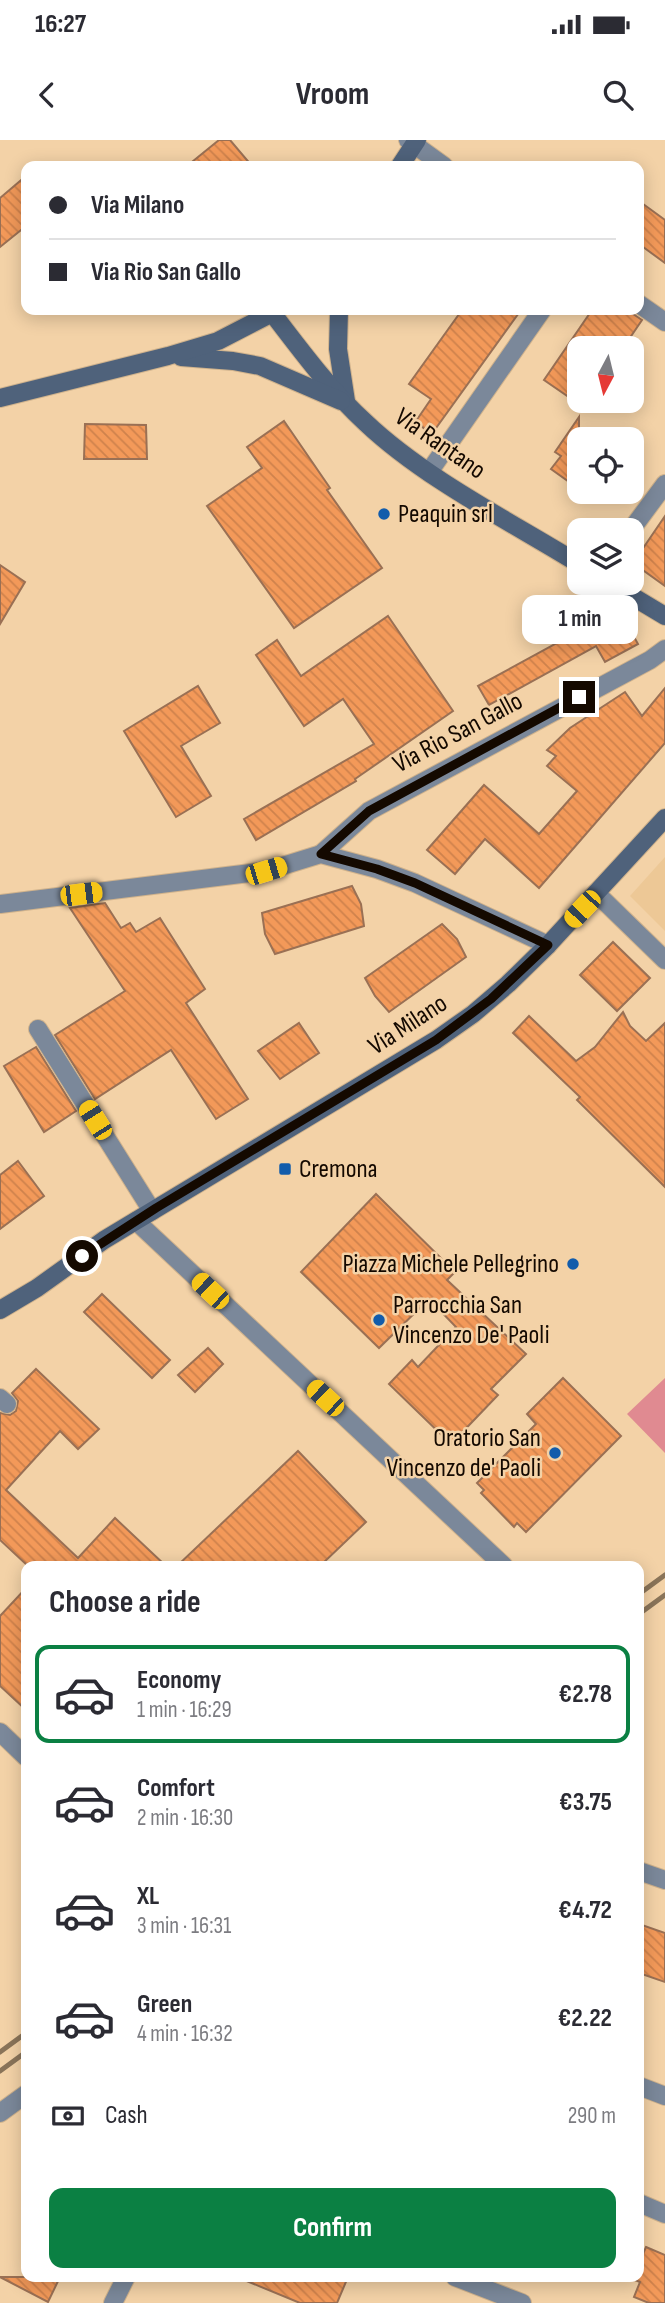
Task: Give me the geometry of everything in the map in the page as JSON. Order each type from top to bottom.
[{"type":"street","points":[[403,161],[413,142],[438,161]]},
{"type":"street","points":[[644,307],[665,322]]},
{"type":"street","points":[[0,398],[218,341],[269,315]]},
{"type":"street","name":"Via Rantano","points":[[277,315],[347,404],[393,446],[429,472],[567,557]]},
{"type":"street","points":[[339,315],[338,349],[347,404]]},
{"type":"street","points":[[429,472],[539,315]]},
{"type":"street","name":"Via Rantano","points":[[168,356],[233,360],[260,366],[347,404]]},
{"type":"street","points":[[640,518],[665,484]]},
{"type":"street","points":[[630,595],[665,616]]},
{"type":"street","name":"Via Rio San Gallo","points":[[0,904],[266,871],[321,854],[369,811],[650,660],[665,649]]},
{"type":"street","name":"Via Milano","points":[[0,1310],[152,1211],[436,1040],[491,999],[548,945],[665,818]]},
{"type":"street","points":[[321,854],[377,869],[415,883],[548,945]]},
{"type":"street","points":[[596,893],[665,960]]},
{"type":"street","points":[[38,1030],[152,1211]]},
{"type":"street","points":[[136,1221],[499,1561]]},
{"type":"street","points":[[0,1732],[21,1752]]},
{"type":"street","points":[[644,1873],[665,1880]]},
{"type":"street","points":[[644,2088],[665,2096]]},
{"type":"street","points":[[0,2113],[21,2098]]},
{"type":"street","points":[[644,2205],[665,2214]]},
{"type":"street","points":[[113,2303],[124,2282]]},
{"type":"street","points":[[468,2282],[522,2303]]},
{"type":"shaded area","points":[[665,857],[665,931],[630,896]]},
{"type":"shaded area","points":[[665,1378],[665,1453],[627,1414]]},
{"type":"building","points":[[219,140],[230,140],[248,161],[193,161]]},
{"type":"building","points":[[21,180],[21,230],[0,247],[0,198]]},
{"type":"building","points":[[644,205],[665,220],[665,263],[644,248]]},
{"type":"building","points":[[458,315],[517,315],[431,435],[416,421],[431,399],[409,384]]},
{"type":"building","points":[[589,315],[634,315],[642,320],[631,336],[574,336]]},
{"type":"building","points":[[567,346],[567,396],[544,380]]},
{"type":"building","points":[[579,417],[579,427],[572,427]]},
{"type":"building","points":[[284,421],[330,488],[327,490],[382,568],[294,628],[207,506],[262,468],[247,447]]},
{"type":"building","points":[[85,424],[146,425],[147,459],[84,459]]},
{"type":"building","points":[[567,434],[567,480],[551,469],[561,456],[555,452]]},
{"type":"building","points":[[665,516],[665,586],[644,571],[644,547]]},
{"type":"building","points":[[0,565],[25,582],[0,624]]},
{"type":"building","points":[[619,609],[638,644],[605,662],[596,646],[489,705],[478,686]]},
{"type":"building","points":[[388,616],[453,711],[355,779],[356,781],[256,840],[244,819],[374,744],[343,699],[304,726],[256,655],[277,640],[301,676]]},
{"type":"building","points":[[198,686],[220,723],[181,746],[211,796],[176,817],[124,731]]},
{"type":"building","points":[[665,688],[665,743],[539,888],[485,839],[455,874],[427,850],[484,785],[539,834],[577,791],[547,766],[556,756],[547,750],[570,728],[625,692],[642,716]]},
{"type":"building","points":[[352,886],[361,904],[364,926],[275,954],[265,934],[262,913]]},
{"type":"building","points":[[105,903],[121,928],[130,923],[136,932],[160,918],[205,989],[186,1003],[248,1099],[216,1119],[171,1050],[95,1099],[55,1035],[125,991],[70,908]]},
{"type":"building","points":[[442,924],[457,939],[466,957],[389,1012],[375,996],[365,978]]},
{"type":"building","points":[[613,942],[650,978],[617,1011],[580,975]]},
{"type":"building","points":[[623,1012],[630,1026],[646,1041],[665,1023],[665,1187],[577,1100],[580,1097],[513,1033],[529,1016],[576,1061],[595,1047]]},
{"type":"building","points":[[299,1023],[319,1053],[280,1079],[258,1051]]},
{"type":"building","points":[[36,1047],[76,1111],[44,1132],[4,1066]]},
{"type":"building","points":[[18,1161],[44,1196],[0,1229],[0,1175]]},
{"type":"building","name":"Parrocchia San Vincenzo De' Paoli","points":[[376,1194],[455,1272],[447,1280],[526,1354],[491,1389],[498,1395],[451,1444],[389,1384],[412,1360],[418,1367],[456,1327],[429,1299],[379,1348],[301,1272]]},
{"type":"building","points":[[102,1294],[170,1360],[152,1378],[84,1312]]},
{"type":"building","points":[[208,1348],[223,1364],[195,1392],[178,1375]]},
{"type":"building","points":[[36,1369],[99,1429],[78,1449],[60,1431],[6,1490],[78,1558],[115,1518],[161,1561],[23,1561],[0,1540],[0,1413],[10,1415],[16,1411],[18,1401],[12,1393]]},
{"type":"building","name":"Oratorio San Vincenzo de' Paoli","points":[[563,1378],[621,1436],[526,1532],[517,1523],[514,1527],[481,1493],[484,1490],[477,1483],[536,1424],[527,1414]]},
{"type":"building","points":[[298,1451],[366,1522],[325,1561],[182,1561]]},
{"type":"building","points":[[21,1593],[21,1705],[0,1686],[0,1616]]},
{"type":"building","points":[[644,1926],[665,1933],[665,1982],[644,1975]]},
{"type":"building","points":[[646,2247],[665,2255],[665,2303],[649,2303],[634,2297],[640,2282],[644,2282]]},
{"type":"building","points":[[0,2277],[21,2277],[21,2282],[58,2282],[48,2302]]},
{"type":"building","points":[[249,2282],[346,2282],[337,2303],[300,2303]]},
{"type":"railway","points":[[644,1590],[665,1575]]},
{"type":"railway","points":[[644,1610],[665,1595]]},
{"type":"railway","points":[[0,2052],[21,2037]]},
{"type":"railway","points":[[0,2071],[21,2056]]},
{"type":"place","name":"Peaquin srl","points":[[384,514]]},
{"type":"place","name":"Cremona","points":[[285,1169]]},
{"type":"place","name":"Piazza Michele Pellegrino","points":[[573,1264]]},
{"type":"place","name":"Parrocchia San Vincenzo De' Paoli","points":[[379,1320]]},
{"type":"place","name":"Oratorio San Vincenzo de' Paoli","points":[[555,1453]]},
{"type":"route","points":[[82,1256],[156,1208],[436,1040],[491,999],[548,945],[415,883],[377,869],[321,854],[369,811],[579,697]]}]
